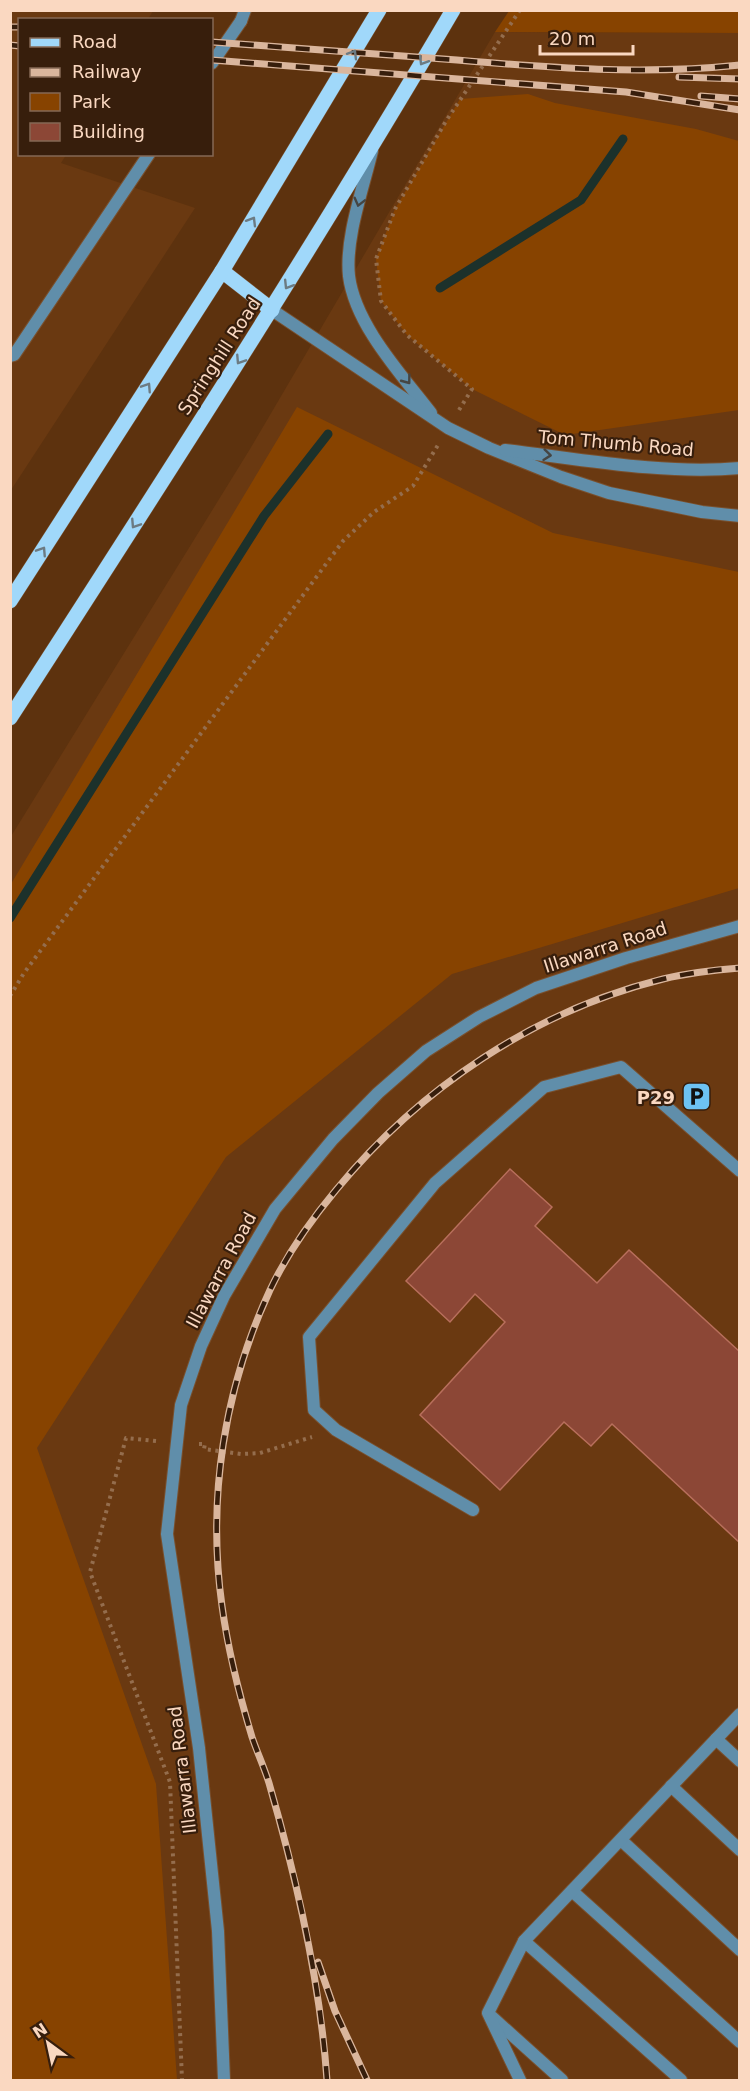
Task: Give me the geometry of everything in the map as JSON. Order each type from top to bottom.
[{"type":"main road","points":[[10,601],[222,271],[379,10]]},
{"type":"main road","name":"Springhill Road","points":[[10,718],[272,310],[453,10]]},
{"type":"main road","points":[[222,271],[272,310]]},
{"type":"street","points":[[213,61],[243,16]]},
{"type":"street","name":"Tom Thumb Road","points":[[373,146],[352,234],[349,277],[356,300],[381,347],[437,421]]},
{"type":"street","points":[[12,355],[148,156]]},
{"type":"street","name":"Tom Thumb Road","points":[[272,310],[448,428],[489,448],[561,477],[609,493],[702,512],[740,516]]},
{"type":"street","name":"Tom Thumb Road","points":[[489,448],[651,467],[740,468]]},
{"type":"street","name":"Illawarra Road","points":[[224,2080],[218,1931],[199,1748],[167,1534],[182,1405],[201,1346],[224,1296],[275,1209],[333,1139],[378,1093],[426,1052],[479,1017],[536,988],[626,958],[740,926]]},
{"type":"street","points":[[473,1510],[336,1430],[314,1410],[309,1337],[435,1183],[544,1087],[621,1067],[740,1171]]},
{"type":"street","points":[[488,2013],[524,1941],[740,1714]]},
{"type":"street","points":[[716,1739],[740,1761]]},
{"type":"street","points":[[671,1786],[740,1850]]},
{"type":"street","points":[[621,1839],[740,1950]]},
{"type":"street","points":[[572,1890],[740,2042]]},
{"type":"street","points":[[524,1941],[681,2080]]},
{"type":"street","points":[[488,2013],[519,2080]]},
{"type":"street","points":[[488,2013],[562,2080]]},
{"type":"path","points":[[10,996],[24,973],[343,541],[374,512],[413,486],[472,389],[407,335],[381,301],[376,259],[395,209],[441,131],[520,10]]},
{"type":"shaded area","points":[[11,11],[153,11],[149,18],[18,18],[18,156],[65,156],[61,163],[195,208],[11,490]]},
{"type":"shaded area","points":[[495,32],[739,33],[739,2080],[11,2080],[10,838],[250,449]]},
{"type":"green space","points":[[509,11],[739,11],[739,33],[495,32]]},
{"type":"green space","points":[[528,94],[555,103],[696,129],[739,141],[739,410],[565,435],[472,389],[407,335],[381,301],[376,259],[395,209],[460,99]]},
{"type":"green space","points":[[297,407],[553,533],[739,572],[739,888],[452,974],[226,1157],[37,1448],[156,1784],[177,2080],[11,2080],[11,884]]},
{"type":"building","points":[[510,1169],[552,1207],[535,1226],[597,1283],[629,1250],[740,1352],[740,1543],[612,1424],[591,1446],[564,1422],[500,1490],[420,1415],[505,1322],[475,1294],[450,1322],[406,1281]]},
{"type":"waterway","points":[[440,288],[581,200],[623,139]]},
{"type":"waterway","points":[[10,918],[264,516],[328,434]]},
{"type":"railway","points":[[10,27],[18,27]]},
{"type":"railway","points":[[213,42],[563,68],[669,70],[740,65]]},
{"type":"railway","points":[[10,45],[18,46]]},
{"type":"railway","points":[[213,60],[626,92],[740,110]]},
{"type":"railway","points":[[679,77],[740,79]]},
{"type":"railway","points":[[701,96],[740,99]]},
{"type":"railway","points":[[327,2080],[319,2005],[306,1930],[279,1820],[234,1672],[224,1622],[218,1565],[218,1485],[223,1445],[241,1366],[254,1328],[284,1263],[327,1201],[369,1153],[404,1118],[442,1087],[483,1058],[569,1011],[615,993],[663,979],[740,968]]},
{"type":"railway","points":[[318,1962],[335,2011],[367,2080]]},
{"type":"place","name":"P29","points":[[696,1097]]}]
